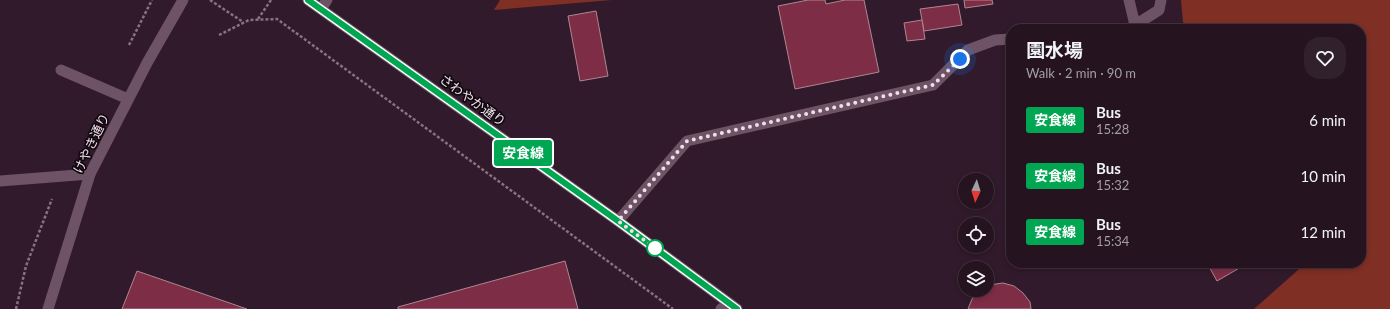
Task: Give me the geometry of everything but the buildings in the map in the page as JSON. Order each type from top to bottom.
[{"type":"street","name":"けやき通り","points":[[48,309],[90,174],[128,99],[182,0]]},
{"type":"street","name":"さわやか通り","points":[[308,0],[324,4],[618,221],[729,307]]},
{"type":"street","points":[[1129,0],[1132,24]]},
{"type":"street","points":[[1137,24],[1159,10],[1161,0]]},
{"type":"street","points":[[618,221],[687,141],[933,85],[968,50],[995,40],[1006,39]]},
{"type":"street","points":[[61,70],[128,99]]},
{"type":"street","points":[[0,181],[90,174]]},
{"type":"path","points":[[210,0],[243,22]]},
{"type":"path","points":[[258,20],[271,0]]},
{"type":"path","points":[[219,35],[249,20],[276,19],[673,309]]},
{"type":"shaded area","points":[[500,0],[612,0],[494,10]]},
{"type":"shaded area","points":[[1181,0],[1390,0],[1390,309],[1254,309],[1300,268],[1366,268],[1366,24],[1185,24],[1183,22]]},
{"type":"bus line","name":"安食線","points":[[308,0],[618,221],[737,309]]},
{"type":"route","points":[[655,248],[618,221],[687,141],[933,85],[960,59]]}]
